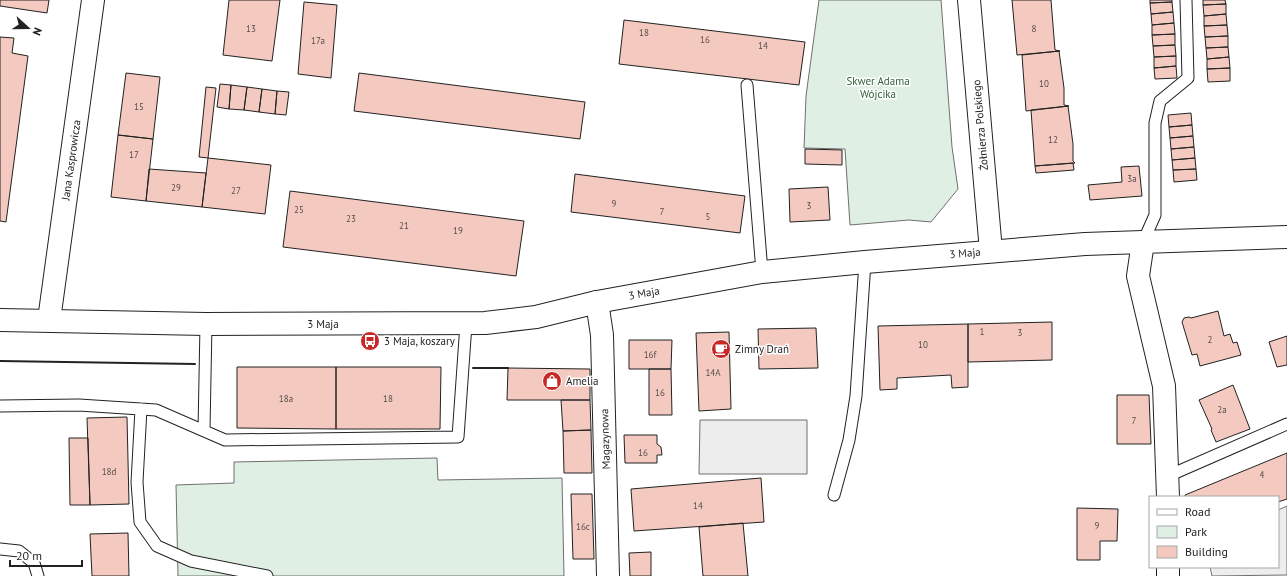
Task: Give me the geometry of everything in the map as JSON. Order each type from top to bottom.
[{"type":"street","name":"Jana Kasprowicza","points":[[49,320],[93,0]]},
{"type":"street","name":"Żołnierza Polskiego","points":[[969,0],[991,251]]},
{"type":"street","name":"3 Maja","points":[[0,320],[206,324],[466,324],[536,317],[597,302],[762,272],[991,251],[1143,242],[1287,237]]},
{"type":"street","points":[[1143,242],[1138,276],[1164,386],[1168,487]]},
{"type":"street","name":"Magazynowa","points":[[597,302],[602,335],[608,576]]},
{"type":"lane","points":[[1143,242],[1155,215],[1155,122],[1160,102],[1188,78],[1186,0]]},
{"type":"lane","points":[[747,85],[762,272]]},
{"type":"lane","points":[[834,495],[849,440],[856,396],[865,262]]},
{"type":"lane","points":[[204,430],[206,324]]},
{"type":"lane","points":[[0,406],[79,405],[156,410],[225,440],[458,437],[466,324]]},
{"type":"lane","points":[[141,409],[137,482],[140,522],[157,546],[191,561],[267,576]]},
{"type":"lane","points":[[1168,487],[1287,424]]},
{"type":"lane","points":[[0,549],[19,552],[34,563],[38,576]]},
{"type":"green space","name":"Skwer Adama Wójcika","points":[[819,0],[941,0],[952,147],[958,189],[931,222],[909,220],[850,225],[845,149],[804,148],[806,96]]},
{"type":"green space","points":[[437,458],[438,480],[562,478],[564,576],[178,576],[176,485],[234,483],[234,462]]},
{"type":"shaded area","points":[[700,420],[807,420],[807,474],[699,474]]},
{"type":"shaded area","points":[[1287,506],[1287,575],[1212,576],[1210,568],[1279,568],[1279,510]]},
{"type":"building","points":[[0,0],[49,0],[47,13],[0,6]]},
{"type":"building","points":[[229,0],[280,0],[272,61],[223,55]]},
{"type":"building","points":[[1012,0],[1051,0],[1055,50],[1060,51],[1017,55]]},
{"type":"building","points":[[1150,0],[1172,0],[1172,2],[1150,3]]},
{"type":"building","points":[[1203,0],[1225,0],[1226,4],[1203,5]]},
{"type":"building","points":[[304,2],[337,5],[331,78],[298,74]]},
{"type":"building","points":[[1172,2],[1173,12],[1151,14],[1150,3]]},
{"type":"building","points":[[1226,4],[1226,14],[1204,16],[1203,5]]},
{"type":"building","points":[[1173,12],[1174,23],[1152,25],[1151,14]]},
{"type":"building","points":[[1226,14],[1227,25],[1204,26],[1204,16]]},
{"type":"building","points":[[624,20],[805,42],[799,85],[619,64]]},
{"type":"building","points":[[1174,23],[1175,34],[1152,35],[1152,25]]},
{"type":"building","points":[[1227,25],[1228,36],[1205,37],[1204,26]]},
{"type":"building","points":[[1175,34],[1175,45],[1153,46],[1152,35]]},
{"type":"building","points":[[1228,36],[1228,47],[1206,48],[1205,37]]},
{"type":"building","points":[[0,37],[14,38],[12,53],[28,56],[6,222],[0,221]]},
{"type":"building","points":[[1175,45],[1176,56],[1154,57],[1153,46]]},
{"type":"building","points":[[1228,47],[1229,57],[1207,59],[1206,48]]},
{"type":"building","points":[[1059,51],[1064,88],[1064,105],[1069,106],[1026,111],[1022,55]]},
{"type":"building","points":[[1176,56],[1176,66],[1154,68],[1154,57]]},
{"type":"building","points":[[1229,57],[1230,68],[1207,69],[1207,59]]},
{"type":"building","points":[[1176,66],[1177,78],[1155,79],[1154,68]]},
{"type":"building","points":[[1230,68],[1230,81],[1208,82],[1207,69]]},
{"type":"building","points":[[126,73],[160,77],[153,139],[118,135]]},
{"type":"building","points":[[359,73],[585,102],[580,139],[354,111]]},
{"type":"building","points":[[220,84],[231,85],[229,109],[217,107]]},
{"type":"building","points":[[231,85],[247,87],[244,110],[229,109]]},
{"type":"building","points":[[206,87],[216,88],[208,158],[199,157]]},
{"type":"building","points":[[247,87],[262,89],[259,112],[244,110]]},
{"type":"building","points":[[262,89],[277,91],[275,114],[259,112]]},
{"type":"building","points":[[277,91],[289,92],[286,115],[275,114]]},
{"type":"building","points":[[1068,106],[1073,144],[1073,161],[1075,163],[1035,166],[1031,110]]},
{"type":"building","points":[[1191,113],[1192,125],[1169,127],[1168,115]]},
{"type":"building","points":[[1192,125],[1193,136],[1170,138],[1169,127]]},
{"type":"building","points":[[118,135],[153,139],[146,201],[111,197]]},
{"type":"building","points":[[1193,136],[1194,147],[1171,149],[1170,138]]},
{"type":"building","points":[[1194,147],[1195,158],[1172,160],[1171,149]]},
{"type":"building","points":[[805,149],[842,150],[842,165],[805,164]]},
{"type":"building","points":[[208,158],[271,165],[265,214],[202,207]]},
{"type":"building","points":[[1195,158],[1196,169],[1173,170],[1172,160]]},
{"type":"building","points":[[1073,163],[1074,170],[1036,173],[1035,166]]},
{"type":"building","points":[[1139,166],[1142,196],[1090,200],[1088,185],[1122,182],[1121,167]]},
{"type":"building","points":[[149,169],[206,173],[202,207],[146,201]]},
{"type":"building","points":[[1196,169],[1197,180],[1174,182],[1173,170]]},
{"type":"building","points":[[575,174],[745,196],[740,233],[571,212]]},
{"type":"building","points":[[828,187],[830,220],[790,222],[789,189]]},
{"type":"building","points":[[290,191],[524,221],[516,276],[283,247]]},
{"type":"building","points":[[1218,311],[1224,336],[1230,334],[1233,343],[1237,342],[1241,355],[1200,366],[1197,354],[1192,355],[1182,322],[1184,318],[1191,318]]},
{"type":"building","points":[[1052,322],[1052,360],[968,362],[968,324]]},
{"type":"building","points":[[968,324],[968,387],[952,388],[951,375],[897,378],[897,389],[880,390],[878,326]]},
{"type":"building","points":[[816,328],[818,368],[759,369],[758,329]]},
{"type":"building","points":[[729,332],[731,409],[699,411],[696,333]]},
{"type":"building","points":[[1287,336],[1287,365],[1277,367],[1269,342]]},
{"type":"building","points":[[629,340],[672,340],[671,369],[629,369]]},
{"type":"building","points":[[237,367],[336,367],[336,429],[237,428]]},
{"type":"building","points":[[336,367],[441,367],[440,429],[336,429]]},
{"type":"building","points":[[508,368],[590,369],[590,400],[507,400]]},
{"type":"building","points":[[649,369],[671,369],[672,415],[649,415]]},
{"type":"building","points":[[1233,385],[1250,429],[1216,442],[1199,400]]},
{"type":"building","points":[[1117,395],[1149,395],[1151,444],[1117,444]]},
{"type":"building","points":[[561,400],[590,400],[591,430],[563,431]]},
{"type":"building","points":[[127,417],[129,504],[90,505],[87,418]]},
{"type":"building","points":[[591,430],[592,473],[564,473],[563,431]]},
{"type":"building","points":[[624,435],[657,435],[657,444],[661,447],[662,455],[657,455],[657,463],[625,463]]},
{"type":"building","points":[[69,438],[88,438],[90,505],[70,505]]},
{"type":"building","points":[[1287,453],[1287,499],[1279,502],[1279,496],[1185,495]]},
{"type":"building","points":[[761,478],[764,522],[634,531],[631,489]]},
{"type":"building","points":[[571,494],[592,494],[594,559],[573,559]]},
{"type":"building","points":[[1077,508],[1118,509],[1117,541],[1100,541],[1100,560],[1077,560]]},
{"type":"building","points":[[743,523],[748,576],[703,576],[699,527]]},
{"type":"building","points":[[128,533],[129,576],[92,576],[90,534]]},
{"type":"building","points":[[651,552],[651,576],[630,576],[629,553]]},
{"type":"wall","points":[[0,361],[195,364]]},
{"type":"wall","points":[[473,368],[508,368]]},
{"type":"place","name":"3 Maja, koszary","points":[[370,341]]},
{"type":"place","name":"Zimny Drań","points":[[721,349]]},
{"type":"place","name":"Amelia","points":[[552,381]]}]
